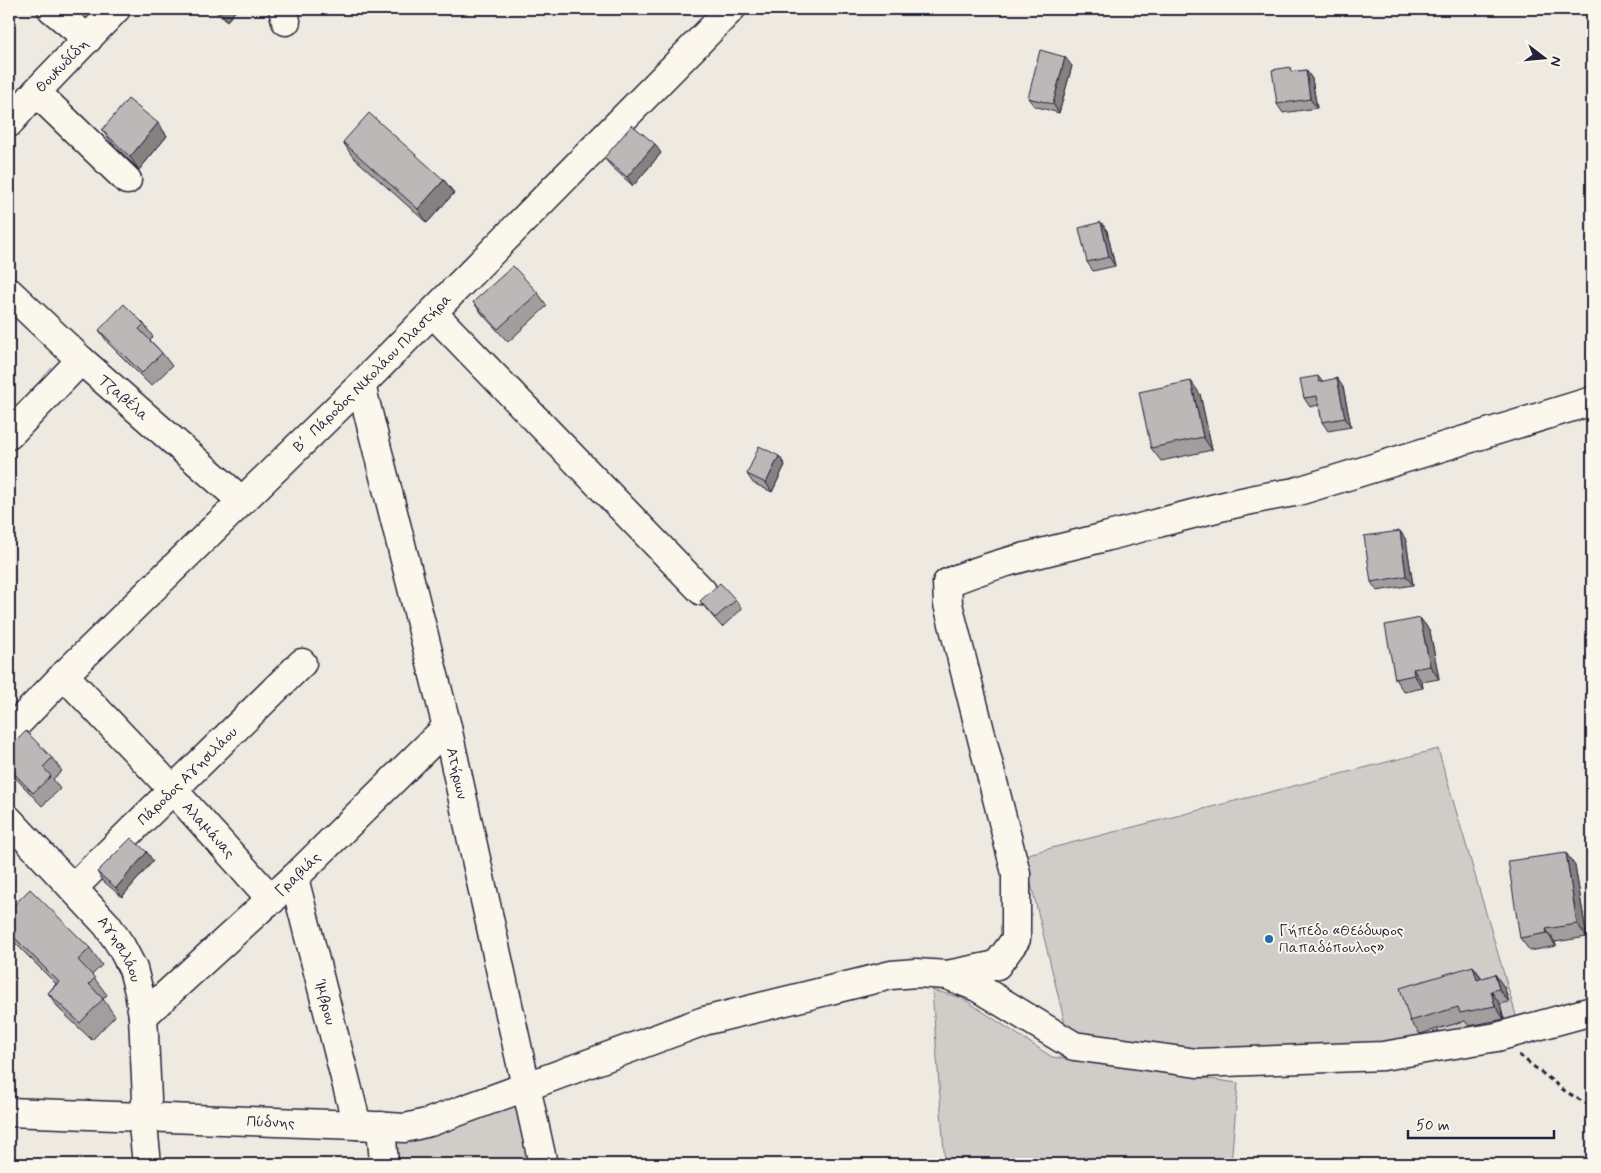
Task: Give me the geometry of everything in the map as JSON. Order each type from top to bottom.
[{"type":"street","points":[[52,9],[88,39]]},
{"type":"street","name":"Θουκυδίδη","points":[[9,123],[36,92],[116,9]]},
{"type":"street","name":"Β΄ Πάροδος Νικολάου Πλαστήρα","points":[[9,732],[64,675],[361,386],[731,9]]},
{"type":"street","points":[[36,92],[127,180]]},
{"type":"street","name":"Τζαβέλα","points":[[9,292],[81,360],[242,501]]},
{"type":"street","points":[[433,313],[702,591]]},
{"type":"street","points":[[9,435],[81,360]]},
{"type":"street","name":"Ατήρων","points":[[361,386],[447,727],[544,1164]]},
{"type":"street","points":[[947,975],[997,965],[1016,939],[1016,873],[948,604],[947,583],[977,570],[1256,498],[1295,492],[1592,401]]},
{"type":"street","name":"Πάροδος Αγησιλάου","points":[[73,888],[302,663]]},
{"type":"street","name":"Αλαμάνας","points":[[64,675],[174,790],[272,900]]},
{"type":"street","name":"Γραβιάς","points":[[144,1016],[272,900],[447,727]]},
{"type":"street","name":"Αγησιλάου","points":[[9,820],[107,925],[121,946],[132,970],[144,1016],[147,1099],[142,1116],[147,1164]]},
{"type":"street","name":"Ίμβρου","points":[[294,878],[369,1126],[384,1164]]},
{"type":"street","name":"Πύδνης","points":[[9,1112],[405,1128],[430,1122],[704,1021],[891,975],[916,973],[947,975]]},
{"type":"street","points":[[947,975],[976,987],[1074,1046],[1197,1063],[1383,1056],[1497,1038],[1592,1011]]},
{"type":"path","points":[[1497,1038],[1565,1091],[1592,1107]]},
{"type":"shaded area","name":"Γήπεδο «Θεόδωρος Παπαδόπουλος»","points":[[1438,749],[1518,1022],[1471,1036],[1200,1058],[1068,1036],[1024,855]]},
{"type":"shaded area","points":[[932,990],[962,998],[1052,1057],[1238,1083],[1231,1164],[945,1164]]},
{"type":"shaded area","points":[[519,1103],[531,1164],[389,1164],[386,1135]]},
{"type":"building","points":[[1040,50],[1065,57],[1053,104],[1028,98]]},
{"type":"building","points":[[1290,67],[1291,72],[1306,70],[1310,99],[1277,104],[1272,70]]},
{"type":"building","points":[[128,99],[158,123],[130,157],[102,130]]},
{"type":"building","points":[[369,113],[444,180],[418,209],[343,142]]},
{"type":"building","points":[[632,125],[655,144],[627,177],[604,158]]},
{"type":"building","points":[[1101,222],[1109,257],[1087,262],[1079,228]]},
{"type":"building","points":[[513,266],[538,293],[498,329],[473,302]]},
{"type":"building","points":[[124,304],[144,324],[139,329],[162,353],[142,373],[99,330]]},
{"type":"building","points":[[1318,376],[1319,382],[1337,378],[1345,418],[1322,422],[1317,396],[1304,398],[1300,379]]},
{"type":"building","points":[[1191,381],[1203,437],[1151,448],[1139,392]]},
{"type":"building","points":[[759,446],[779,456],[766,483],[747,474]]},
{"type":"building","points":[[1400,531],[1406,576],[1371,582],[1364,536]]},
{"type":"building","points":[[720,583],[736,600],[715,618],[700,601]]},
{"type":"building","points":[[1420,618],[1430,666],[1413,669],[1414,675],[1395,679],[1385,625]]},
{"type":"building","points":[[26,731],[52,758],[43,767],[51,776],[33,793],[9,768],[9,737],[15,742]]},
{"type":"building","points":[[131,838],[147,852],[116,888],[97,872]]},
{"type":"building","points":[[1566,853],[1577,924],[1546,929],[1547,933],[1520,938],[1508,861]]},
{"type":"building","points":[[30,889],[90,948],[78,960],[95,978],[89,984],[103,999],[80,1023],[48,993],[59,982],[9,932],[9,910]]},
{"type":"building","points":[[1473,966],[1477,980],[1495,974],[1499,989],[1491,991],[1495,1006],[1460,1013],[1458,1007],[1410,1021],[1400,988]]},
{"type":"place","name":"Γήπεδο «Θεόδωρος Παπαδόπουλος»","points":[[1269,939]]}]
